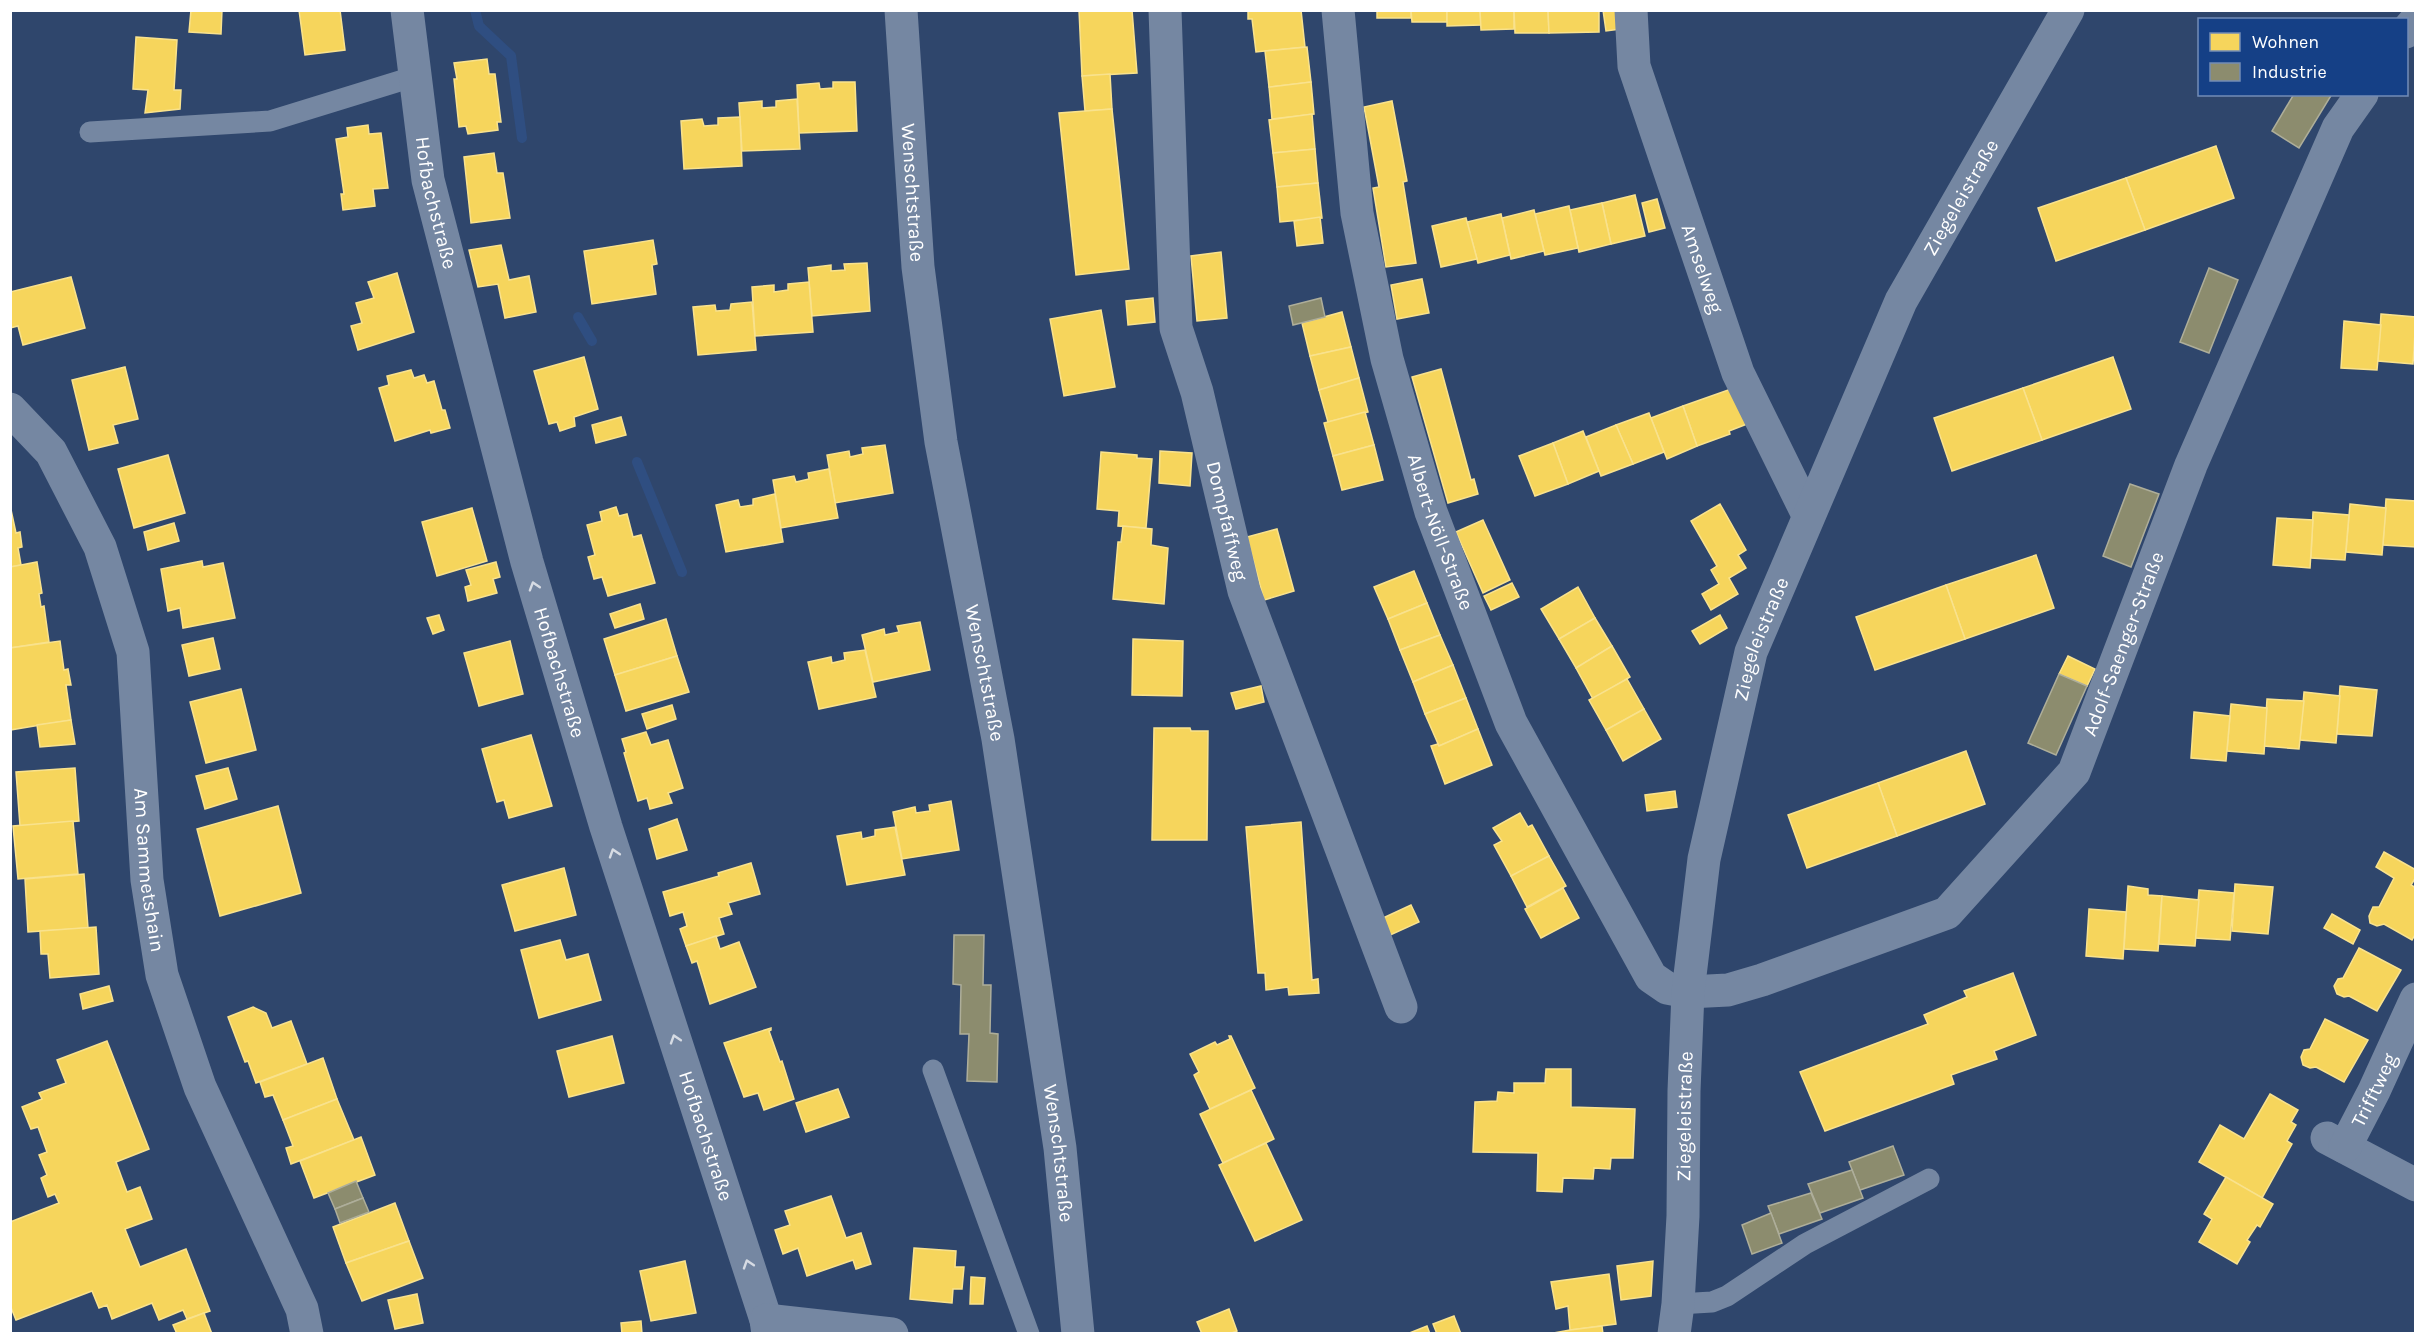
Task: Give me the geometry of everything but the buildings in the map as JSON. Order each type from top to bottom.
[{"type":"street","name":"Hofbachstraße","points":[[407,10],[428,180],[527,562],[606,827],[767,1327],[892,1334]]},
{"type":"street","name":"Wenschtstraße","points":[[902,10],[918,267],[939,430],[998,739],[1060,1148],[1078,1334]]},
{"type":"street","name":"Dompfaffweg","points":[[1165,10],[1176,328],[1197,392],[1244,591],[1401,1007]]},
{"type":"street","name":"Albert-Nöll-Straße","points":[[1338,10],[1357,213],[1387,359],[1431,512],[1511,723],[1651,977],[1667,988],[1688,992]]},
{"type":"street","name":"Amselweg","points":[[1631,10],[1634,66],[1738,373],[1808,515]]},
{"type":"street","name":"Ziegeleistraße","points":[[1676,1319],[1683,1216],[1688,992],[1704,859],[1751,652],[1901,301],[2068,10]]},
{"type":"street","name":"Adolf-Saenger-Straße","points":[[1688,992],[1728,990],[1762,980],[1947,913],[2074,772],[2191,465],[2338,128],[2361,96]]},
{"type":"street","name":"Am Sammetshain","points":[[10,409],[51,452],[100,548],[134,652],[147,880],[162,975],[200,1087],[302,1309],[307,1334]]},
{"type":"street","name":"Trifftweg","points":[[2415,999],[2374,1090],[2335,1142],[2415,1185]]},
{"type":"lane","points":[[90,132],[270,121],[416,76]]},
{"type":"lane","points":[[933,1070],[1029,1334]]},
{"type":"lane","points":[[1676,1319],[1727,1296],[1805,1244],[1929,1179]]},
{"type":"waterway","points":[[475,10],[479,26],[511,56],[522,138]]},
{"type":"waterway","points":[[578,317],[592,341]]},
{"type":"waterway","points":[[637,462],[682,572]]}]
